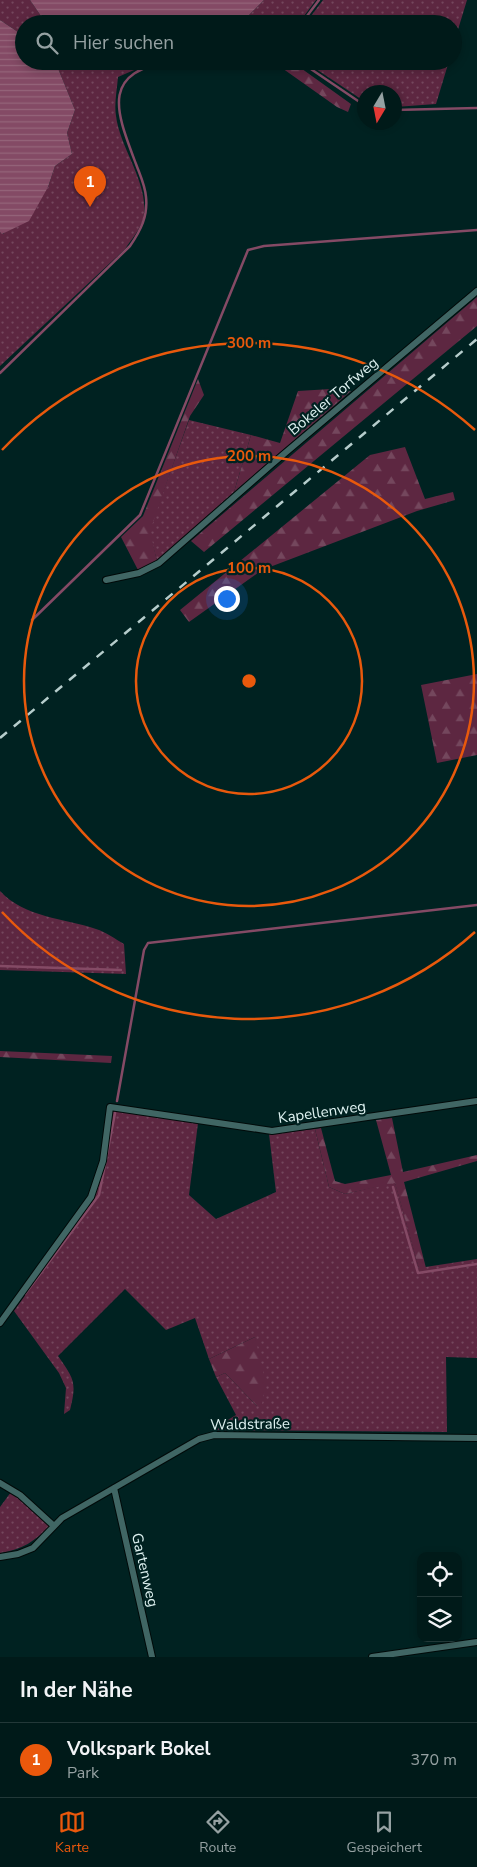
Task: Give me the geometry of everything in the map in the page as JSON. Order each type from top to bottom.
[{"type":"street","name":"Bokeler Torfweg","points":[[106,580],[139,573],[159,563],[272,464],[477,291]]},
{"type":"street","name":"Kapellenweg","points":[[0,1323],[91,1197],[103,1161],[110,1107],[272,1131],[477,1101]]},
{"type":"street","name":"Waldstraße","points":[[0,1556],[18,1554],[33,1548],[62,1518],[199,1439],[214,1435],[477,1438]]},
{"type":"street","points":[[0,1483],[20,1496],[54,1526]]},
{"type":"street","name":"Gartenweg","points":[[114,1488],[152,1657]]},
{"type":"street","points":[[372,1657],[477,1642]]},
{"type":"green space","points":[[0,0],[30,0],[40,15],[15,15],[15,30],[0,20]]},
{"type":"green space","points":[[264,0],[316,0],[305,15],[249,15]]},
{"type":"green space","points":[[323,0],[467,0],[462,16],[312,15]]},
{"type":"green space","points":[[59,70],[134,70],[118,77],[115,102],[119,129],[143,194],[142,223],[125,249],[0,366],[0,232],[3,234],[48,187],[55,166],[72,154],[67,133],[75,110]]},
{"type":"green space","points":[[285,70],[304,70],[351,104],[348,112],[337,107]]},
{"type":"green space","points":[[318,70],[446,70],[436,104],[402,106],[402,85],[357,85],[357,96]]},
{"type":"green space","points":[[477,297],[477,326],[204,552],[191,541]]},
{"type":"green space","points":[[198,379],[204,395],[190,416],[150,531],[157,561],[138,570],[121,537],[143,516]]},
{"type":"green space","points":[[347,388],[351,391],[234,492],[251,435],[280,443],[298,391]]},
{"type":"green space","points":[[189,420],[251,435],[234,492],[157,561],[149,531]]},
{"type":"green space","points":[[405,447],[425,499],[453,492],[455,500],[417,511],[262,570],[189,622],[180,610],[370,455]]},
{"type":"green space","points":[[477,674],[477,755],[437,763],[421,685]]},
{"type":"green space","points":[[0,891],[21,907],[45,916],[100,930],[124,944],[126,974],[0,970]]},
{"type":"green space","points":[[0,1051],[112,1056],[111,1063],[0,1057]]},
{"type":"green space","points":[[113,1110],[198,1123],[189,1195],[216,1219],[276,1192],[269,1134],[315,1129],[329,1187],[345,1194],[395,1182],[419,1268],[477,1259],[477,1358],[446,1357],[447,1432],[211,1430],[236,1415],[216,1377],[225,1373],[257,1406],[255,1337],[209,1359],[195,1318],[166,1330],[125,1289],[58,1356],[73,1381],[70,1410],[64,1414],[66,1388],[59,1373],[14,1311],[94,1199],[105,1161]]},
{"type":"green space","points":[[392,1118],[403,1172],[477,1155],[477,1161],[404,1182],[426,1268],[419,1269],[395,1183],[345,1194],[329,1187],[315,1129],[321,1128],[335,1181],[345,1184],[391,1175],[376,1120]]},
{"type":"green space","points":[[255,1337],[266,1384],[262,1404],[257,1406],[225,1373],[216,1377],[209,1359]]},
{"type":"green space","points":[[11,1492],[51,1525],[28,1544],[15,1550],[0,1553],[0,1507]]},
{"type":"shaded area","points":[[30,0],[264,0],[249,15],[40,15]]},
{"type":"shaded area","points":[[0,20],[15,30],[15,70],[59,70],[75,110],[67,133],[72,154],[55,166],[48,187],[29,221],[2,234],[0,232]]},
{"type":"waterway","points":[[308,15],[319,0]]},
{"type":"waterway","points":[[0,373],[130,246],[143,223],[146,210],[145,193],[119,111],[119,96],[124,84],[134,74],[142,70]]},
{"type":"waterway","points":[[312,70],[357,100]]},
{"type":"waterway","points":[[402,110],[477,108]]},
{"type":"waterway","points":[[32,620],[140,515],[248,250],[264,246],[477,230]]},
{"type":"waterway","points":[[117,1101],[144,950],[148,943],[477,905]]},
{"type":"waterway","points":[[0,966],[121,970]]},
{"type":"waterway","points":[[25,1294],[99,1195],[115,1113]]},
{"type":"waterway","points":[[393,1187],[418,1273],[477,1264]]},
{"type":"railway","points":[[0,738],[477,339]]},
{"type":"place","name":"Volkspark Bokel","points":[[90,207]]}]
